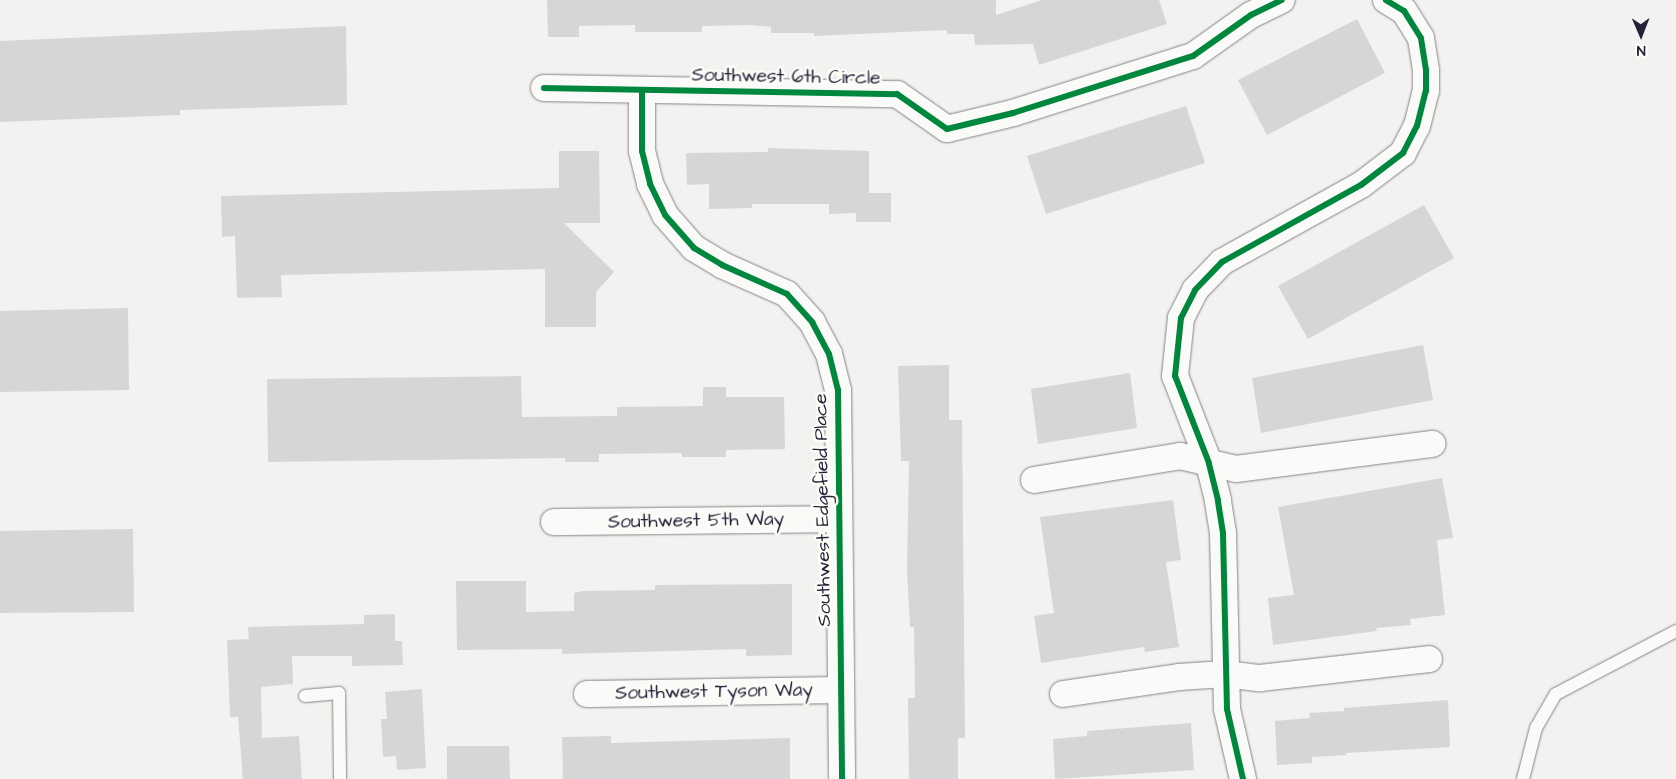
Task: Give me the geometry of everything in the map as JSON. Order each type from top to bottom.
[{"type":"street","name":"Southwest 6th Circle","points":[[544,88],[897,94],[947,129],[1013,113],[1193,56],[1251,15],[1282,0]]},
{"type":"street","points":[[1243,779],[1227,709],[1223,533],[1209,462],[1175,376],[1181,318],[1195,290],[1222,262],[1360,185],[1403,153],[1417,126],[1426,91],[1426,70],[1421,38],[1404,11],[1386,0]]},
{"type":"street","name":"Southwest Edgefield Place","points":[[642,90],[642,151],[650,184],[665,215],[694,248],[722,264],[787,294],[812,322],[829,354],[838,390],[842,779]]},
{"type":"street","points":[[1034,480],[1180,456],[1236,469],[1432,444]]},
{"type":"street","name":"Southwest 5th Way","points":[[554,522],[838,519]]},
{"type":"street","points":[[1063,694],[1179,677],[1225,674],[1260,678],[1429,659]]},
{"type":"street","name":"Southwest Tyson Way","points":[[587,694],[841,690]]},
{"type":"lane","points":[[1523,779],[1536,728],[1556,694],[1676,630]]},
{"type":"lane","points":[[305,696],[339,693],[340,779]]},
{"type":"building","points":[[547,0],[996,0],[996,15],[1042,0],[1159,0],[1167,24],[1039,65],[1033,44],[975,45],[974,34],[947,34],[947,30],[814,36],[814,33],[771,33],[771,27],[751,25],[702,26],[702,32],[635,32],[635,25],[579,26],[579,37],[548,37]]},
{"type":"building","points":[[1357,19],[1385,73],[1267,135],[1238,80]]},
{"type":"building","points":[[346,26],[347,105],[180,110],[180,115],[0,122],[0,41]]},
{"type":"building","points":[[1186,106],[1205,163],[1046,214],[1027,156]]},
{"type":"building","points":[[768,148],[869,151],[869,193],[891,193],[891,222],[856,222],[856,213],[829,214],[829,204],[752,204],[752,208],[709,209],[709,184],[687,185],[686,153],[768,152]]},
{"type":"building","points":[[559,151],[599,151],[600,223],[564,223],[614,272],[596,292],[596,327],[545,327],[545,269],[281,275],[282,297],[237,298],[235,236],[222,237],[221,196],[559,188]]},
{"type":"building","points":[[1424,205],[1454,258],[1308,339],[1278,286]]},
{"type":"building","points":[[128,308],[129,390],[0,392],[0,311]]},
{"type":"building","points":[[1423,345],[1433,400],[1261,433],[1252,378]]},
{"type":"building","points":[[949,365],[949,420],[962,420],[965,738],[958,738],[958,779],[909,779],[908,698],[915,698],[914,627],[910,627],[907,571],[909,461],[901,461],[898,366]]},
{"type":"building","points":[[1130,373],[1137,428],[1038,444],[1031,389]]},
{"type":"building","points":[[521,376],[522,417],[617,416],[617,407],[703,406],[703,387],[726,387],[726,397],[784,397],[785,449],[726,450],[726,457],[682,457],[682,453],[599,454],[599,462],[565,462],[565,458],[268,462],[267,379]]},
{"type":"building","points":[[1442,478],[1453,538],[1437,540],[1445,615],[1410,619],[1411,625],[1376,628],[1377,631],[1273,645],[1268,598],[1294,595],[1278,507]]},
{"type":"building","points":[[1173,500],[1181,560],[1166,562],[1179,647],[1145,652],[1144,647],[1041,663],[1034,616],[1054,613],[1040,517]]},
{"type":"building","points":[[133,529],[134,612],[0,613],[0,531]]},
{"type":"building","points":[[456,581],[526,581],[526,612],[574,611],[574,593],[583,591],[655,590],[655,585],[792,584],[792,655],[746,656],[746,649],[562,654],[562,649],[457,650]]},
{"type":"building","points":[[395,614],[395,641],[402,641],[403,665],[352,666],[352,656],[292,656],[293,684],[261,687],[262,738],[299,736],[302,779],[243,779],[238,717],[230,717],[227,640],[249,639],[248,627],[364,624],[364,615]]},
{"type":"building","points":[[422,689],[426,768],[397,770],[396,756],[383,757],[381,719],[387,719],[385,692]]},
{"type":"building","points":[[1448,700],[1450,747],[1346,753],[1346,755],[1312,757],[1312,763],[1277,765],[1275,721],[1310,718],[1309,713],[1344,711],[1344,708]]},
{"type":"building","points":[[1191,723],[1194,770],[1055,779],[1053,739],[1087,736],[1087,731]]},
{"type":"building","points":[[611,736],[611,743],[790,738],[790,779],[563,779],[562,737]]},
{"type":"building","points":[[447,746],[509,746],[510,779],[447,779]]},
{"type":"cycle path","points":[[544,88],[897,94],[947,129],[1013,113],[1193,56],[1251,15],[1282,0]]},
{"type":"cycle path","points":[[1243,779],[1227,709],[1223,533],[1218,500],[1209,463],[1175,376],[1181,318],[1195,290],[1222,262],[1361,185],[1403,153],[1417,126],[1426,91],[1426,70],[1421,38],[1404,11],[1386,0]]},
{"type":"cycle path","points":[[642,90],[642,151],[650,184],[665,215],[694,248],[722,265],[787,294],[812,322],[829,354],[838,390],[842,779]]}]
